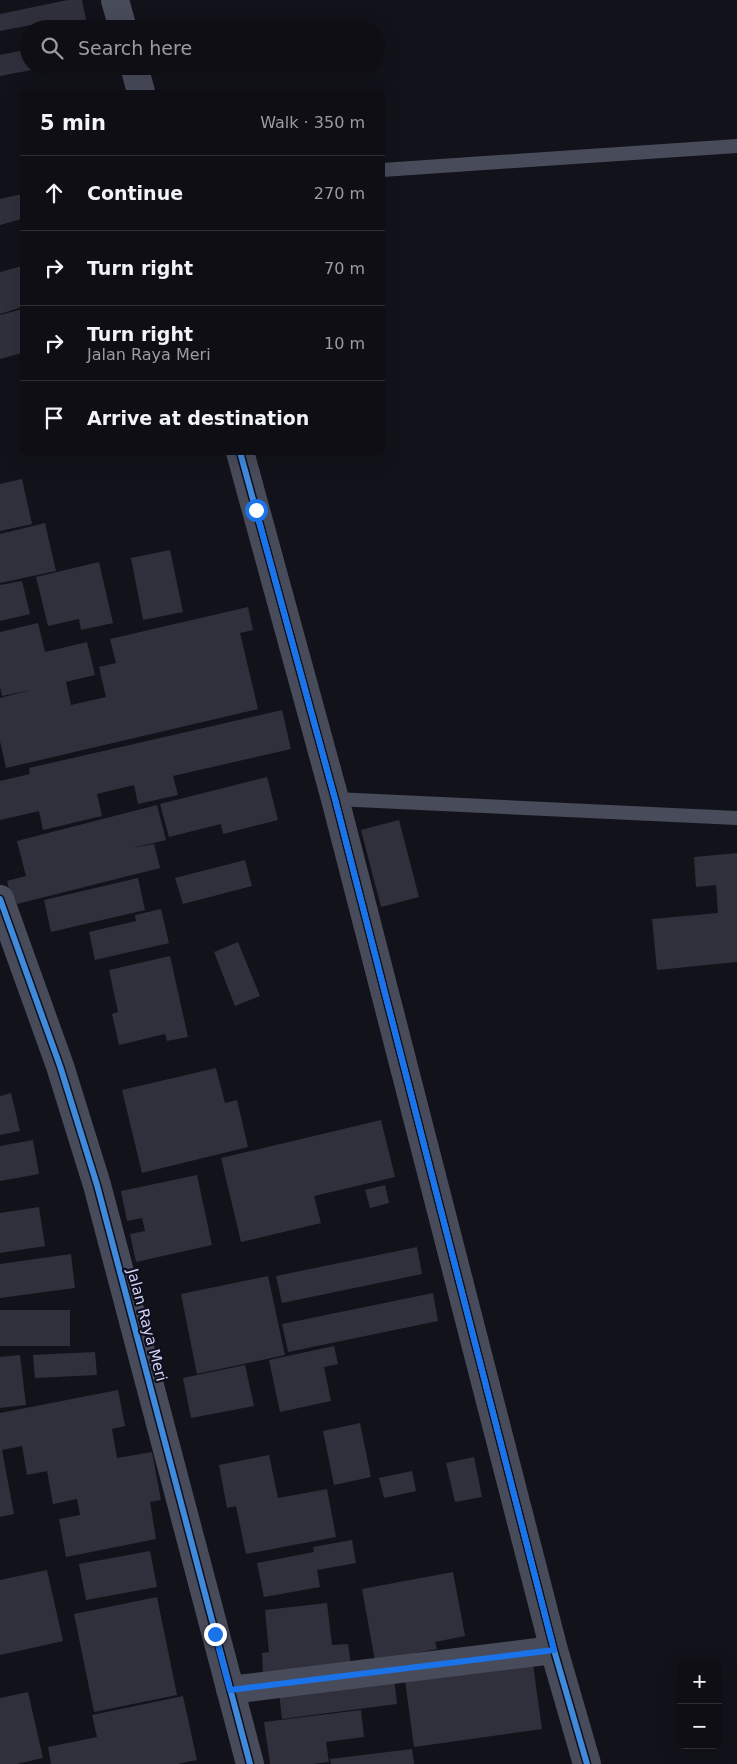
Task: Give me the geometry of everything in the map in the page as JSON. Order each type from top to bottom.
[{"type":"street","points":[[115,0],[121,20]]},
{"type":"street","points":[[136,75],[140,90]]},
{"type":"street","points":[[241,455],[335,799],[554,1650],[586,1764]]},
{"type":"street","name":"Jalan Raya Meri","points":[[0,899],[60,1066],[97,1185],[250,1764]]},
{"type":"street","points":[[230,1690],[554,1650]]},
{"type":"lane","points":[[385,170],[737,146]]},
{"type":"lane","points":[[335,799],[737,818]]},
{"type":"building","points":[[68,0],[82,0],[86,20],[20,20],[20,27],[0,31],[0,14]]},
{"type":"building","points":[[20,51],[20,72],[0,76],[0,55]]},
{"type":"building","points":[[20,194],[20,220],[0,225],[0,199]]},
{"type":"building","points":[[20,267],[20,308],[0,314],[0,272]]},
{"type":"building","points":[[20,310],[20,354],[0,359],[0,315]]},
{"type":"building","points":[[22,479],[32,524],[0,531],[0,484]]},
{"type":"building","points":[[45,523],[56,571],[0,583],[0,534]]},
{"type":"building","points":[[170,550],[183,612],[143,620],[131,558]]},
{"type":"building","points":[[99,562],[113,623],[81,630],[79,619],[48,626],[36,577]]},
{"type":"building","points":[[22,581],[30,614],[0,621],[0,585]]},
{"type":"building","points":[[248,607],[253,630],[240,633],[258,709],[6,768],[0,741],[0,698],[31,690],[2,696],[0,687],[0,632],[38,623],[45,652],[87,642],[95,675],[66,682],[71,705],[106,697],[99,667],[116,663],[110,639]]},
{"type":"building","points":[[282,710],[291,749],[173,776],[178,795],[138,804],[134,785],[97,794],[102,816],[43,830],[39,811],[0,820],[0,781],[30,774],[29,768]]},
{"type":"building","points":[[267,777],[278,820],[223,834],[221,824],[169,837],[160,804]]},
{"type":"building","points":[[157,805],[166,840],[133,848],[154,844],[160,868],[13,905],[7,881],[26,876],[17,841]]},
{"type":"building","points":[[399,820],[419,897],[381,907],[361,830]]},
{"type":"building","points":[[737,853],[737,962],[657,970],[652,919],[718,913],[716,885],[696,887],[694,857]]},
{"type":"building","points":[[245,860],[252,886],[183,904],[175,878]]},
{"type":"building","points":[[138,878],[145,910],[51,932],[44,900]]},
{"type":"building","points":[[161,909],[169,943],[95,960],[89,932],[136,921],[135,915]]},
{"type":"building","points":[[238,942],[260,996],[235,1006],[214,952]]},
{"type":"building","points":[[170,956],[188,1037],[167,1041],[165,1034],[119,1045],[112,1014],[118,1012],[109,970]]},
{"type":"building","points":[[216,1068],[225,1103],[237,1100],[248,1147],[142,1173],[122,1090]]},
{"type":"building","points":[[11,1093],[20,1131],[0,1135],[0,1096]]},
{"type":"building","points":[[381,1120],[395,1177],[314,1196],[321,1223],[241,1242],[221,1158]]},
{"type":"building","points":[[33,1140],[39,1174],[0,1181],[0,1146]]},
{"type":"building","points":[[197,1175],[212,1245],[136,1262],[130,1234],[145,1231],[142,1218],[127,1221],[121,1191]]},
{"type":"building","points":[[385,1185],[389,1203],[370,1208],[365,1190]]},
{"type":"building","points":[[39,1207],[45,1246],[0,1253],[0,1213]]},
{"type":"building","points":[[417,1247],[422,1274],[282,1303],[276,1276]]},
{"type":"building","points":[[71,1254],[75,1288],[0,1298],[0,1264]]},
{"type":"building","points":[[268,1276],[285,1355],[197,1374],[181,1294]]},
{"type":"building","points":[[433,1293],[438,1321],[288,1352],[282,1324]]},
{"type":"building","points":[[0,1310],[70,1310],[70,1346],[0,1346]]},
{"type":"building","points":[[334,1346],[338,1364],[324,1367],[331,1401],[280,1412],[269,1360]]},
{"type":"building","points":[[95,1352],[97,1375],[35,1378],[33,1355]]},
{"type":"building","points":[[20,1355],[26,1405],[0,1408],[0,1357]]},
{"type":"building","points":[[245,1365],[254,1406],[191,1418],[183,1378]]},
{"type":"building","points":[[118,1390],[125,1426],[112,1429],[117,1458],[152,1452],[161,1500],[150,1502],[156,1539],[66,1557],[59,1519],[80,1515],[77,1499],[53,1504],[47,1471],[27,1475],[22,1446],[2,1450],[14,1514],[0,1517],[0,1413]]},
{"type":"building","points":[[360,1423],[371,1477],[334,1485],[323,1431]]},
{"type":"building","points":[[269,1455],[278,1498],[327,1489],[336,1537],[246,1554],[236,1506],[227,1508],[219,1465]]},
{"type":"building","points":[[474,1457],[482,1497],[455,1502],[446,1463]]},
{"type":"building","points":[[412,1471],[416,1491],[384,1498],[379,1478]]},
{"type":"building","points":[[352,1540],[356,1563],[317,1570],[320,1587],[264,1597],[257,1563],[314,1552],[313,1547]]},
{"type":"building","points":[[150,1551],[157,1587],[86,1600],[79,1564]]},
{"type":"building","points":[[47,1570],[63,1641],[0,1655],[0,1580]]},
{"type":"building","points":[[453,1572],[465,1636],[435,1642],[437,1649],[375,1661],[362,1589]]},
{"type":"building","points":[[157,1597],[177,1695],[94,1712],[74,1614]]},
{"type":"building","points":[[327,1603],[332,1645],[348,1644],[351,1665],[263,1675],[262,1653],[269,1652],[265,1610]]},
{"type":"building","points":[[533,1664],[542,1729],[414,1747],[405,1681]]},
{"type":"building","points":[[394,1678],[397,1704],[282,1719],[279,1692]]},
{"type":"building","points":[[28,1692],[43,1758],[17,1764],[0,1764],[0,1698]]},
{"type":"building","points":[[183,1696],[197,1760],[177,1764],[51,1764],[48,1747],[97,1737],[92,1715]]},
{"type":"building","points":[[361,1710],[364,1737],[326,1742],[329,1762],[270,1764],[264,1722]]},
{"type":"building","points":[[412,1749],[414,1764],[331,1764],[330,1759]]},
{"type":"cycle path","points":[[241,455],[335,799],[554,1650],[587,1764]]},
{"type":"cycle path","points":[[0,899],[60,1066],[97,1185],[250,1764]]},
{"type":"route","points":[[215,1634],[230,1690],[554,1650],[335,799],[256,510]]}]
